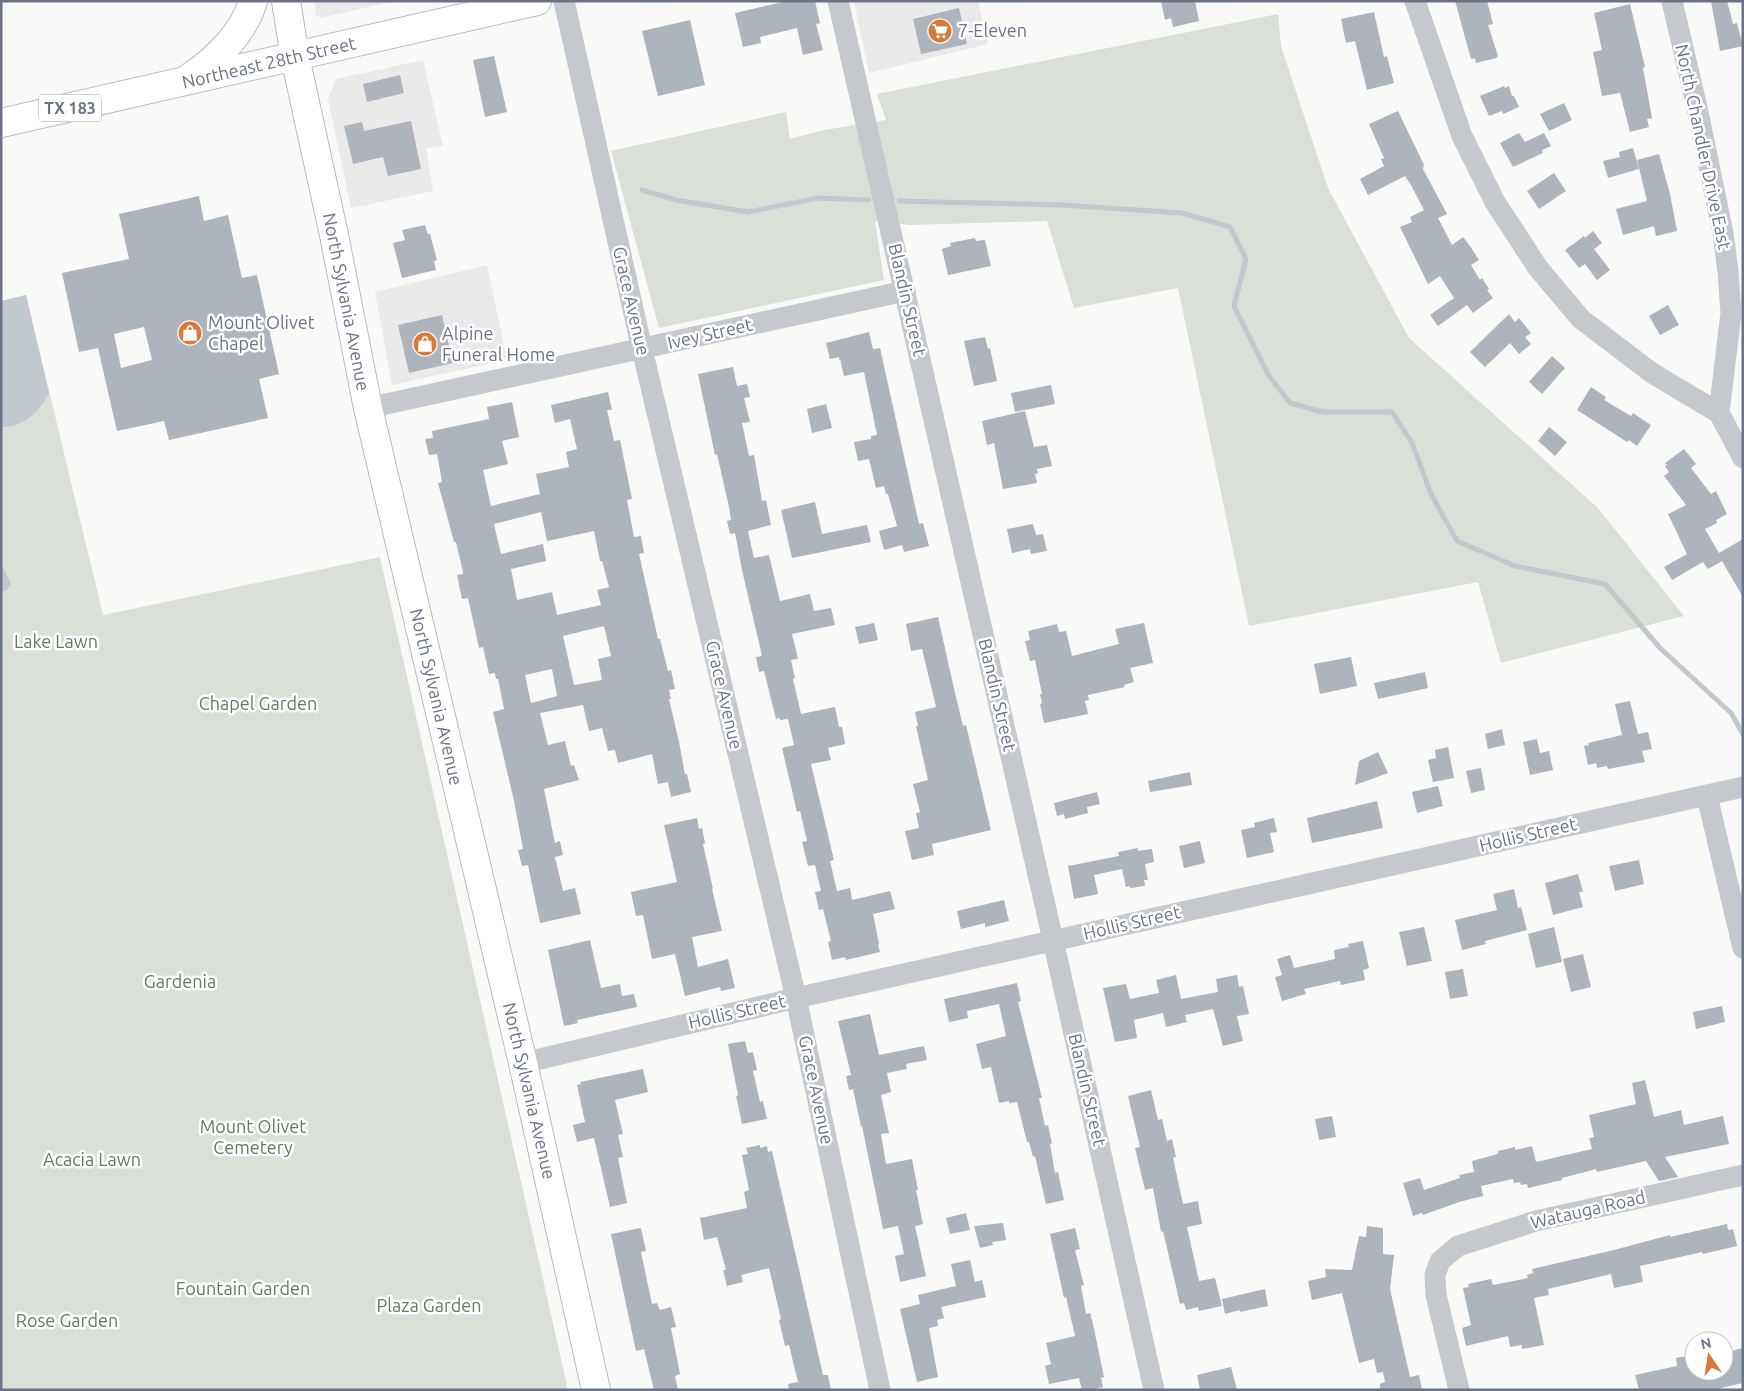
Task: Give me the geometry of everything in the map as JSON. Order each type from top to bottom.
[{"type":"main road","points":[[182,83],[225,48],[242,25],[252,1]]},
{"type":"main road","name":"North Sylvania Avenue","points":[[286,1],[295,57],[334,235],[368,408],[523,1063],[596,1390]]},
{"type":"main road","name":"Northeast 28th Street","points":[[1,123],[537,1]]},
{"type":"street","name":"Grace Avenue","points":[[564,1],[642,349],[796,998],[880,1390]]},
{"type":"street","name":"Blandin Street","points":[[838,1],[1154,1390]]},
{"type":"street","points":[[1415,1],[1462,136],[1495,202],[1538,268],[1581,319],[1652,373],[1719,413],[1743,458]]},
{"type":"street","name":"North Chandler Drive East","points":[[1672,1],[1722,224],[1728,272],[1731,313],[1719,413]]},
{"type":"street","name":"Ivey Street","points":[[368,408],[905,291]]},
{"type":"street","name":"Hollis Street","points":[[523,1063],[796,998],[1743,787]]},
{"type":"street","points":[[1706,796],[1743,948]]},
{"type":"street","name":"Watauga Road","points":[[1459,1390],[1436,1295],[1435,1275],[1440,1261],[1458,1246],[1536,1221],[1743,1175]]},
{"type":"shaded area","points":[[314,1],[395,1],[321,18],[316,15]]},
{"type":"shaded area","points":[[854,1],[978,1],[988,44],[869,73]]},
{"type":"shaded area","points":[[423,60],[443,146],[426,148],[433,191],[351,208],[328,99],[336,79]]},
{"type":"shaded area","points":[[487,265],[507,360],[392,385],[375,292]]},
{"type":"shaded area","points":[[26,295],[49,393],[36,412],[23,422],[9,427],[1,427],[1,301]]},
{"type":"shaded area","points":[[1,563],[11,584],[6,591],[1,591]]},
{"type":"green space","points":[[1278,14],[1281,46],[1328,188],[1409,338],[1598,508],[1684,616],[1501,663],[1478,582],[1249,626],[1178,288],[1074,308],[1047,221],[910,225],[875,221],[884,280],[659,328],[611,151],[786,112],[790,139],[824,130],[886,120],[877,94]]},
{"type":"green space","name":"Mount Olivet Cemetery","points":[[26,295],[103,615],[380,557],[568,1390],[1,1390],[1,301]]},
{"type":"building","points":[[787,1],[815,1],[820,23],[816,24],[823,50],[803,55],[797,28],[760,37],[761,43],[743,47],[735,13]]},
{"type":"building","points":[[1161,1],[1195,1],[1199,21],[1173,27],[1171,18],[1165,20]]},
{"type":"building","points":[[1455,1],[1487,1],[1493,24],[1488,25],[1498,56],[1496,58],[1476,63],[1475,58],[1471,59]]},
{"type":"building","points":[[1711,1],[1727,1],[1733,24],[1737,23],[1743,46],[1720,51]]},
{"type":"building","points":[[1630,4],[1645,67],[1643,68],[1652,118],[1647,119],[1649,127],[1630,132],[1620,93],[1602,96],[1593,52],[1602,50],[1594,13]]},
{"type":"building","name":"7-Eleven","points":[[959,8],[967,44],[921,54],[913,19]]},
{"type":"building","points":[[1374,12],[1384,57],[1387,56],[1394,83],[1367,90],[1355,41],[1346,43],[1341,19]]},
{"type":"building","points":[[690,20],[705,85],[658,96],[642,31]]},
{"type":"building","points":[[494,56],[507,112],[485,117],[473,60]]},
{"type":"building","points":[[400,75],[404,93],[367,102],[363,84]]},
{"type":"building","points":[[1504,86],[1505,88],[1509,86],[1512,96],[1514,96],[1519,107],[1503,114],[1502,111],[1489,116],[1480,96]]},
{"type":"building","points":[[1564,103],[1572,120],[1549,131],[1540,114]]},
{"type":"building","points":[[1398,111],[1424,165],[1423,169],[1447,214],[1438,218],[1452,245],[1463,237],[1470,246],[1479,260],[1471,265],[1480,280],[1482,278],[1493,298],[1473,313],[1467,305],[1438,326],[1430,315],[1454,298],[1440,276],[1428,284],[1400,227],[1412,222],[1410,217],[1424,210],[1411,185],[1405,176],[1368,195],[1360,179],[1384,166],[1381,159],[1384,158],[1369,124]]},
{"type":"building","points":[[411,121],[421,169],[388,176],[383,157],[353,164],[344,126],[362,122],[364,131]]},
{"type":"building","points":[[1519,133],[1525,142],[1544,133],[1551,146],[1542,150],[1543,153],[1513,167],[1500,143]]},
{"type":"building","points":[[1633,148],[1639,169],[1608,178],[1603,161],[1620,157],[1619,152]]},
{"type":"building","points":[[1659,154],[1670,194],[1677,231],[1656,236],[1654,226],[1623,235],[1616,209],[1647,201],[1637,160]]},
{"type":"building","points":[[1554,173],[1566,191],[1539,209],[1527,191]]},
{"type":"building","name":"Mount Olivet Chapel","points":[[199,196],[204,221],[228,215],[242,278],[257,275],[279,374],[259,379],[268,418],[169,440],[164,421],[117,431],[98,348],[79,352],[62,273],[129,259],[119,214]],"holes":[[[144,327],[152,360],[121,368],[114,334]]]},
{"type":"building","points":[[425,225],[428,234],[430,234],[437,260],[434,261],[436,270],[402,278],[393,243],[405,240],[402,230]]},
{"type":"building","points":[[1593,231],[1602,243],[1594,249],[1610,270],[1597,280],[1585,264],[1579,268],[1565,250]]},
{"type":"building","points":[[975,238],[976,241],[985,240],[991,266],[948,275],[942,249],[951,246],[950,243]]},
{"type":"building","points":[[1668,305],[1679,325],[1660,335],[1649,316]]},
{"type":"building","points":[[1509,314],[1515,322],[1519,318],[1531,333],[1525,337],[1531,344],[1519,354],[1510,343],[1485,367],[1470,352]]},
{"type":"building","name":"Alpine Funeral Home","points":[[442,315],[453,363],[409,373],[398,325]]},
{"type":"building","points":[[869,332],[873,349],[880,348],[919,524],[923,523],[929,546],[904,552],[902,545],[884,550],[879,531],[897,526],[888,494],[886,494],[884,486],[876,488],[869,459],[858,461],[854,442],[871,439],[871,436],[877,435],[864,372],[844,376],[839,357],[830,359],[826,343]]},
{"type":"building","points":[[985,337],[988,349],[990,348],[997,381],[974,386],[964,341]]},
{"type":"building","points":[[1552,356],[1565,368],[1542,394],[1529,382]]},
{"type":"building","points":[[733,367],[737,386],[747,384],[750,397],[744,398],[750,422],[742,423],[749,456],[754,455],[762,501],[766,500],[771,525],[748,531],[754,558],[769,555],[780,601],[810,594],[814,611],[831,608],[835,625],[792,634],[798,659],[791,660],[801,714],[835,707],[839,727],[842,727],[845,744],[828,748],[831,760],[811,764],[834,860],[830,861],[837,891],[850,888],[852,900],[890,891],[895,909],[873,914],[880,952],[846,960],[845,957],[832,960],[828,942],[831,941],[823,909],[819,910],[815,892],[821,891],[815,865],[808,866],[802,842],[807,841],[800,811],[797,812],[782,748],[794,745],[788,719],[776,719],[764,671],[759,672],[756,657],[762,656],[735,533],[730,534],[727,521],[731,520],[729,507],[717,454],[715,455],[698,374]]},
{"type":"building","points":[[1051,385],[1055,404],[1015,412],[1011,393]]},
{"type":"building","points":[[1591,387],[1606,397],[1604,400],[1631,416],[1633,413],[1651,425],[1637,446],[1629,440],[1627,442],[1577,410]]},
{"type":"building","points":[[608,392],[612,410],[607,410],[614,441],[620,440],[632,499],[627,500],[634,537],[641,536],[644,553],[639,554],[658,639],[660,639],[668,671],[671,670],[675,689],[669,690],[671,699],[669,699],[685,774],[687,774],[691,792],[671,797],[668,782],[658,784],[652,754],[618,763],[615,750],[608,751],[602,728],[589,731],[583,705],[540,713],[548,745],[565,741],[571,766],[574,765],[579,780],[544,789],[555,843],[560,841],[563,855],[555,857],[563,891],[575,888],[581,914],[540,923],[528,865],[522,866],[518,850],[523,849],[493,712],[504,709],[498,679],[496,679],[495,673],[489,674],[483,647],[479,648],[468,598],[462,599],[457,575],[463,574],[463,572],[438,483],[442,482],[437,454],[429,455],[425,439],[433,438],[432,431],[489,419],[487,407],[512,402],[519,437],[502,441],[508,464],[483,470],[491,506],[540,494],[536,474],[569,467],[566,452],[577,449],[570,419],[555,423],[551,405]],"holes":[[[541,512],[547,541],[594,531],[600,561],[602,561],[609,587],[597,590],[601,605],[557,615],[552,592],[517,600],[511,569],[546,561],[543,544],[501,554],[494,524]],[[604,626],[611,656],[598,659],[602,680],[574,685],[563,636]],[[552,669],[557,696],[531,703],[525,675]]]},
{"type":"building","points":[[826,404],[832,428],[812,433],[807,409]]},
{"type":"building","points":[[1025,411],[1034,447],[1047,445],[1052,466],[1037,469],[1038,473],[1035,474],[1037,483],[1003,489],[994,443],[987,445],[982,421]]},
{"type":"building","points":[[1549,427],[1567,442],[1555,456],[1538,441]]},
{"type":"building","points":[[1684,449],[1696,464],[1691,468],[1711,494],[1716,491],[1727,514],[1716,520],[1717,523],[1705,529],[1719,553],[1743,539],[1743,597],[1722,561],[1708,569],[1703,562],[1672,580],[1664,567],[1687,554],[1668,514],[1686,505],[1664,476],[1669,472],[1665,463]]},
{"type":"building","points":[[815,502],[822,534],[867,525],[871,542],[792,558],[781,510]]},
{"type":"building","points":[[1033,524],[1036,535],[1043,534],[1047,551],[1031,554],[1030,549],[1012,553],[1007,529]]},
{"type":"building","points":[[938,617],[963,726],[966,725],[991,830],[932,844],[934,855],[912,860],[905,831],[919,828],[916,813],[920,812],[913,784],[928,780],[916,726],[918,726],[915,712],[936,707],[922,649],[911,651],[906,624]]},
{"type":"building","points":[[874,623],[878,640],[859,644],[855,627]]},
{"type":"building","points":[[1144,623],[1153,663],[1130,668],[1134,682],[1124,685],[1125,687],[1088,695],[1089,700],[1085,701],[1088,714],[1044,723],[1040,704],[1042,703],[1040,694],[1042,694],[1035,660],[1030,661],[1025,641],[1030,640],[1028,631],[1057,624],[1059,632],[1066,631],[1072,656],[1119,644],[1115,629]]},
{"type":"building","points":[[1351,657],[1357,686],[1320,694],[1314,664]]},
{"type":"building","points":[[1425,672],[1428,688],[1378,699],[1374,683]]},
{"type":"building","points":[[1630,701],[1638,734],[1648,732],[1652,749],[1642,751],[1645,762],[1608,769],[1607,766],[1597,768],[1596,763],[1588,765],[1584,746],[1589,745],[1588,743],[1622,735],[1615,704]]},
{"type":"building","points":[[1502,729],[1505,745],[1488,749],[1485,734]]},
{"type":"building","points":[[1537,739],[1540,753],[1549,751],[1553,770],[1530,775],[1523,742]]},
{"type":"building","points":[[1448,747],[1454,778],[1433,782],[1428,760],[1436,758],[1435,750]]},
{"type":"building","points":[[1378,752],[1388,773],[1355,785],[1359,761]]},
{"type":"building","points":[[1481,768],[1485,790],[1471,793],[1466,771]]},
{"type":"building","points":[[1190,772],[1192,785],[1150,792],[1148,781]]},
{"type":"building","points":[[1438,786],[1443,806],[1417,813],[1412,792]]},
{"type":"building","points":[[1097,792],[1100,804],[1087,807],[1088,813],[1065,819],[1064,814],[1057,816],[1054,803]]},
{"type":"building","points":[[1377,801],[1383,828],[1312,843],[1307,818]]},
{"type":"building","points":[[697,818],[699,829],[702,828],[705,843],[703,844],[722,931],[692,937],[698,967],[728,959],[735,988],[721,991],[720,987],[685,996],[675,954],[652,959],[643,915],[636,916],[631,892],[677,882],[664,825]]},
{"type":"building","points":[[1274,818],[1277,832],[1270,833],[1274,852],[1247,858],[1241,830],[1255,827],[1254,823]]},
{"type":"building","points":[[1200,841],[1205,863],[1184,868],[1179,846]]},
{"type":"building","points":[[1138,848],[1138,851],[1152,849],[1154,862],[1145,864],[1148,880],[1144,880],[1145,886],[1126,887],[1122,869],[1094,875],[1098,894],[1074,899],[1068,866],[1119,856],[1118,852]]},
{"type":"building","points":[[1639,860],[1644,884],[1615,891],[1609,866]]},
{"type":"building","points":[[1578,874],[1583,892],[1579,892],[1583,907],[1553,915],[1545,883]]},
{"type":"building","points":[[1514,889],[1518,908],[1521,907],[1527,930],[1485,941],[1486,944],[1462,950],[1455,920],[1497,910],[1493,894]]},
{"type":"building","points":[[1004,900],[1009,921],[985,927],[985,923],[961,929],[957,911]]},
{"type":"building","points":[[1424,927],[1432,961],[1407,966],[1399,932]]},
{"type":"building","points":[[1554,927],[1562,962],[1536,968],[1528,934]]},
{"type":"building","points":[[590,940],[601,988],[620,984],[622,996],[634,994],[637,1007],[577,1020],[578,1023],[564,1026],[548,950]]},
{"type":"building","points":[[1363,941],[1369,968],[1363,970],[1365,980],[1341,985],[1340,981],[1304,989],[1306,994],[1282,1001],[1275,977],[1282,975],[1277,959],[1290,955],[1294,968],[1335,959],[1334,950],[1349,947],[1348,944]]},
{"type":"building","points":[[1583,954],[1591,987],[1571,992],[1563,959]]},
{"type":"building","points":[[1463,969],[1468,996],[1450,999],[1445,972]]},
{"type":"building","points":[[1176,975],[1181,999],[1218,992],[1216,979],[1237,975],[1239,987],[1243,986],[1249,1014],[1237,1016],[1243,1041],[1223,1046],[1213,1009],[1185,1015],[1187,1022],[1166,1027],[1163,1013],[1134,1020],[1137,1038],[1115,1042],[1103,988],[1126,984],[1130,999],[1159,993],[1156,980]]},
{"type":"building","points":[[1017,983],[1021,1001],[1018,1002],[1042,1098],[1039,1098],[1045,1126],[1048,1125],[1052,1143],[1050,1144],[1055,1173],[1058,1172],[1064,1200],[1046,1204],[1035,1156],[1033,1157],[1029,1142],[1027,1142],[1017,1102],[999,1103],[991,1067],[982,1069],[976,1044],[1006,1036],[999,1004],[967,1011],[968,1018],[949,1022],[944,999]]},
{"type":"building","points":[[1722,1006],[1725,1022],[1696,1029],[1693,1012]]},
{"type":"building","points":[[870,1014],[879,1055],[924,1046],[927,1060],[906,1064],[907,1069],[887,1073],[891,1092],[881,1095],[889,1133],[881,1134],[886,1164],[912,1159],[923,1224],[915,1226],[926,1276],[900,1282],[895,1256],[904,1254],[898,1226],[883,1229],[853,1089],[849,1090],[846,1076],[851,1075],[838,1021]]},
{"type":"building","points":[[745,1041],[748,1053],[753,1052],[757,1070],[753,1071],[760,1102],[763,1101],[767,1119],[742,1124],[728,1044]]},
{"type":"building","points":[[643,1069],[648,1092],[615,1100],[623,1134],[618,1135],[623,1157],[618,1158],[627,1203],[610,1207],[594,1138],[577,1142],[573,1125],[585,1122],[577,1085],[581,1084],[580,1082]]},
{"type":"building","points":[[1645,1080],[1654,1117],[1681,1110],[1684,1125],[1723,1116],[1729,1144],[1665,1157],[1678,1177],[1659,1181],[1646,1161],[1597,1172],[1596,1169],[1528,1188],[1527,1184],[1514,1183],[1513,1179],[1481,1186],[1483,1196],[1459,1202],[1423,1215],[1422,1213],[1413,1216],[1403,1183],[1420,1178],[1424,1190],[1460,1178],[1459,1175],[1474,1172],[1472,1161],[1515,1147],[1515,1150],[1532,1146],[1536,1162],[1592,1149],[1589,1138],[1594,1137],[1589,1115],[1636,1104],[1632,1083]]},
{"type":"building","points":[[1151,1090],[1158,1120],[1162,1119],[1167,1141],[1172,1139],[1176,1157],[1173,1158],[1183,1204],[1198,1201],[1202,1224],[1187,1227],[1199,1281],[1215,1278],[1222,1306],[1199,1311],[1198,1307],[1186,1310],[1184,1303],[1180,1304],[1163,1231],[1161,1232],[1153,1188],[1145,1190],[1135,1148],[1140,1147],[1128,1096]]},
{"type":"building","points":[[1332,1116],[1336,1137],[1319,1140],[1315,1119]]},
{"type":"building","points":[[760,1145],[760,1148],[767,1146],[768,1152],[772,1151],[823,1375],[828,1375],[831,1390],[789,1390],[788,1384],[798,1382],[789,1345],[785,1346],[779,1320],[781,1319],[769,1268],[741,1275],[743,1282],[727,1286],[723,1270],[726,1270],[717,1237],[704,1240],[700,1218],[747,1208],[744,1192],[749,1190],[742,1155],[748,1154],[746,1148]]},
{"type":"building","points":[[966,1213],[970,1230],[950,1234],[946,1218]]},
{"type":"building","points":[[1003,1223],[1006,1240],[992,1242],[993,1245],[980,1248],[974,1226]]},
{"type":"building","points":[[1727,1224],[1728,1230],[1733,1229],[1737,1246],[1640,1266],[1643,1282],[1614,1288],[1611,1274],[1548,1289],[1549,1295],[1534,1298],[1544,1345],[1522,1349],[1522,1345],[1510,1347],[1508,1336],[1466,1346],[1462,1328],[1471,1325],[1463,1288],[1469,1287],[1468,1284],[1491,1279],[1493,1285],[1528,1278],[1527,1275],[1533,1273],[1532,1269],[1670,1235],[1670,1237]]},
{"type":"building","points":[[1367,1226],[1383,1228],[1383,1254],[1394,1255],[1390,1289],[1410,1377],[1419,1375],[1422,1390],[1380,1390],[1380,1384],[1385,1382],[1383,1372],[1377,1373],[1374,1359],[1359,1363],[1342,1293],[1312,1300],[1308,1281],[1326,1277],[1325,1269],[1352,1270],[1359,1236],[1366,1237]]},
{"type":"building","points":[[641,1228],[646,1251],[641,1252],[652,1304],[657,1303],[660,1310],[671,1307],[676,1327],[671,1328],[680,1374],[675,1376],[678,1390],[654,1390],[644,1349],[636,1351],[611,1234]]},
{"type":"building","points":[[1075,1228],[1080,1249],[1075,1250],[1084,1285],[1081,1286],[1086,1314],[1090,1313],[1104,1377],[1101,1378],[1103,1387],[1091,1390],[1082,1390],[1079,1378],[1049,1384],[1045,1366],[1051,1364],[1046,1343],[1075,1336],[1066,1297],[1064,1298],[1050,1234]]},
{"type":"building","points":[[970,1260],[975,1282],[982,1280],[986,1297],[941,1307],[944,1318],[937,1320],[938,1326],[929,1328],[938,1377],[917,1382],[900,1309],[920,1304],[918,1295],[956,1286],[951,1264]]},
{"type":"building","points":[[1265,1289],[1268,1306],[1225,1314],[1222,1299]]},
{"type":"building","points":[[1743,1348],[1743,1383],[1721,1388],[1721,1390],[1639,1390],[1635,1375],[1677,1366],[1676,1358],[1684,1356],[1684,1381],[1734,1381],[1734,1350]]},
{"type":"building","points":[[1231,1367],[1237,1390],[1200,1390],[1197,1375]]},
{"type":"waterway","points":[[642,190],[676,200],[748,212],[818,198],[869,200]]},
{"type":"waterway","points":[[899,201],[1062,205],[1182,213],[1230,227],[1246,259],[1234,306],[1269,376],[1290,403],[1323,412],[1392,412],[1412,443],[1431,494],[1457,541],[1515,566],[1605,584],[1660,648],[1731,713],[1743,734]]},
{"type":"place","name":"7-Eleven","points":[[940,31]]},
{"type":"place","name":"Mount Olivet Chapel","points":[[190,333]]},
{"type":"place","name":"Alpine Funeral Home","points":[[425,344]]},
{"type":"park label","name":"Lake Lawn","points":[[56,642]]},
{"type":"park label","name":"Chapel Garden","points":[[258,704]]},
{"type":"park label","name":"Gardenia","points":[[180,982]]},
{"type":"park label","name":"Acacia Lawn","points":[[92,1160]]},
{"type":"park label","name":"Fountain Garden","points":[[243,1289]]},
{"type":"park label","name":"Plaza Garden","points":[[429,1306]]},
{"type":"park label","name":"Rose Garden","points":[[67,1321]]}]
